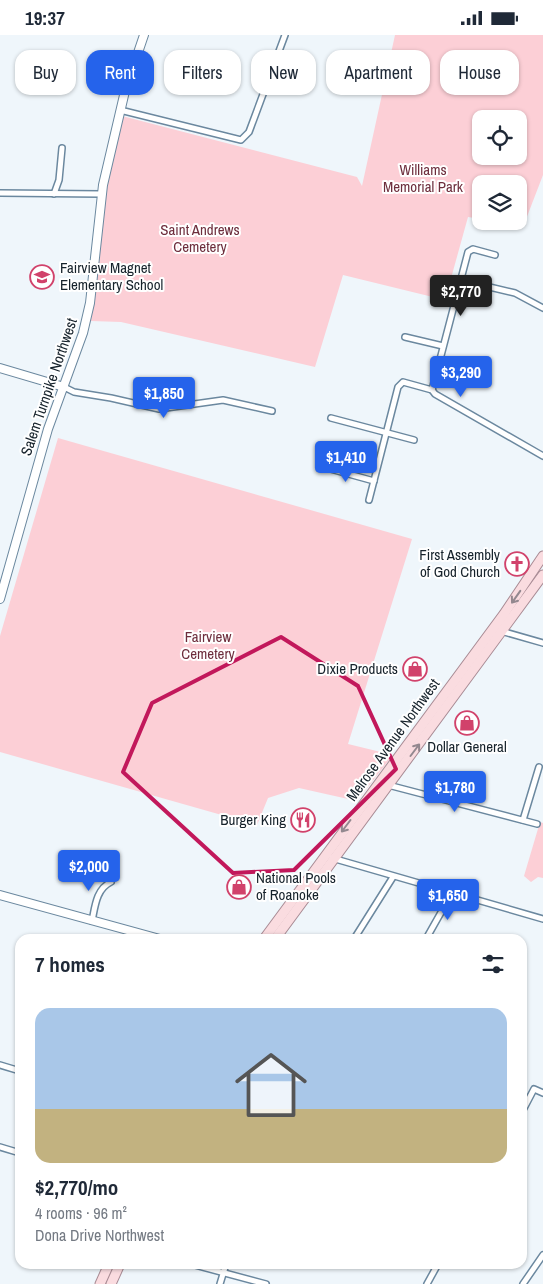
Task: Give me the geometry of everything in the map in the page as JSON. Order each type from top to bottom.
[{"type":"main road","name":"Melrose Avenue Northwest","points":[[268,934],[493,628],[543,557]]},
{"type":"main road","name":"Melrose Avenue Northwest","points":[[280,934],[543,575]]},
{"type":"main road","points":[[100,1284],[107,1269]]},
{"type":"main road","points":[[111,1284],[118,1269]]},
{"type":"street","name":"Salem Turnpike Northwest","points":[[0,599],[40,452],[86,321],[101,194],[120,110],[144,35]]},
{"type":"street","points":[[120,110],[241,140],[249,132],[285,35]]},
{"type":"street","points":[[54,194],[59,180],[62,148]]},
{"type":"street","points":[[0,193],[101,194]]},
{"type":"street","points":[[432,390],[469,250],[472,249],[495,255]]},
{"type":"street","points":[[460,280],[515,293],[543,308]]},
{"type":"street","points":[[406,337],[443,346]]},
{"type":"street","points":[[0,368],[64,387],[74,392],[158,409],[224,400],[272,411]]},
{"type":"street","points":[[369,500],[394,400],[398,387],[403,382],[432,390],[434,394],[543,455]]},
{"type":"street","points":[[331,418],[414,440]]},
{"type":"street","points":[[323,467],[374,481]]},
{"type":"street","points":[[493,628],[543,643]]},
{"type":"street","points":[[523,821],[539,767]]},
{"type":"street","points":[[378,783],[537,824]]},
{"type":"street","points":[[325,855],[393,877],[543,919]]},
{"type":"street","points":[[357,934],[393,877]]},
{"type":"street","points":[[92,921],[102,887],[110,881]]},
{"type":"street","points":[[429,934],[452,893]]},
{"type":"street","points":[[0,895],[141,934]]},
{"type":"street","points":[[0,1065],[15,1070]]},
{"type":"street","points":[[527,1102],[534,1089],[543,1093]]},
{"type":"street","points":[[0,1147],[15,1152]]},
{"type":"street","points":[[523,1284],[543,1255]]},
{"type":"street","points":[[208,1269],[266,1284]]},
{"type":"street","points":[[220,1284],[224,1269]]},
{"type":"street","points":[[427,1284],[435,1269]]},
{"type":"highlighted area","points":[[281,637],[358,686],[396,769],[294,870],[233,873],[123,772],[152,703]]},
{"type":"green space","name":"Saint Andrews Cemetery","points":[[395,35],[543,35],[543,175],[527,217],[527,175],[472,175],[472,218],[468,217],[445,300],[343,275],[315,367],[121,322],[91,321],[106,184],[122,116],[357,177],[362,186],[382,95],[430,95],[430,50],[392,50]]},
{"type":"green space","name":"Fairview Cemetery","points":[[58,438],[412,539],[348,744],[393,755],[357,801],[299,788],[268,798],[257,825],[0,752],[0,636]]},
{"type":"green space","points":[[540,822],[543,823],[543,878],[538,877],[531,882],[524,876]]},
{"type":"place","name":"Fairview Magnet Elementary School","points":[[42,277]]},
{"type":"place","name":"First Assembly of God Church","points":[[517,564]]},
{"type":"place","name":"Dixie Products","points":[[415,669]]},
{"type":"place","name":"Dollar General","points":[[467,723]]},
{"type":"place","name":"Burger King","points":[[303,820]]},
{"type":"place","name":"National Pools of Roanoke","points":[[239,887]]},
{"type":"park label","name":"Williams Memorial Park","points":[[423,178]]}]
